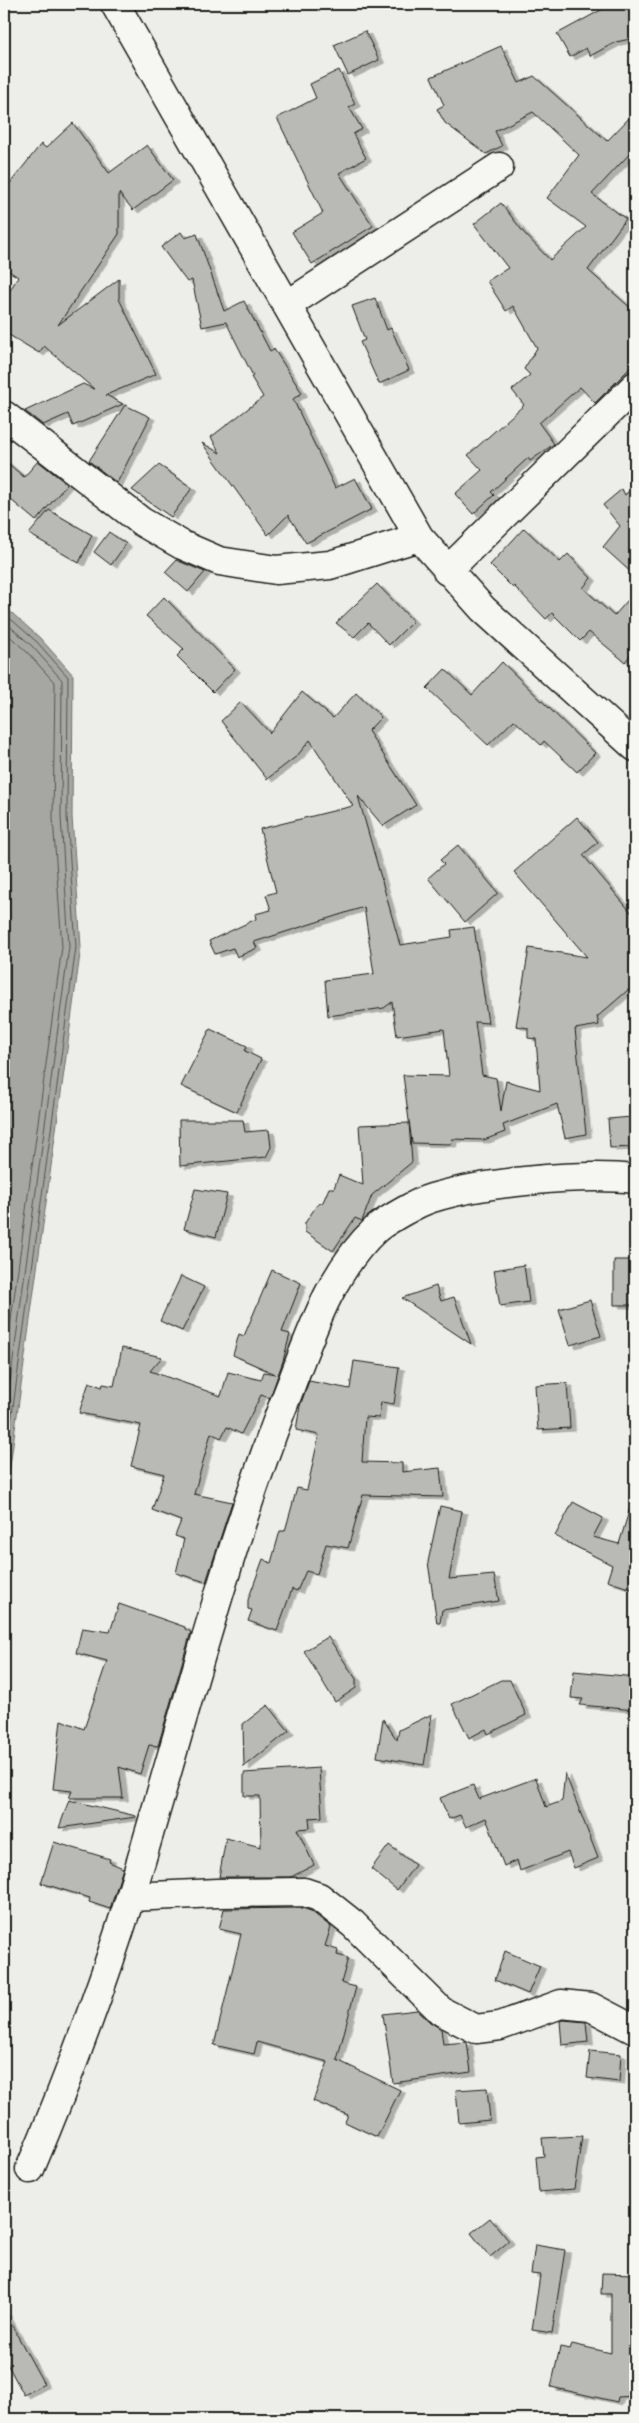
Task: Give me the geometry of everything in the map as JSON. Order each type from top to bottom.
[{"type":"street","points":[[115,4],[418,537],[483,609],[634,742]]},
{"type":"street","points":[[287,305],[499,167]]},
{"type":"street","points":[[447,571],[635,386]]},
{"type":"street","points":[[4,415],[142,522],[182,545],[219,561],[276,570],[330,565],[418,537]]},
{"type":"street","points":[[30,2169],[59,2101],[94,2007],[130,1897],[167,1766],[261,1460],[340,1270],[378,1227],[429,1199],[493,1186],[548,1180],[618,1177],[635,1179]]},
{"type":"street","points":[[130,1897],[304,1892],[319,1897],[353,1924],[441,2011],[476,2029],[500,2026],[560,2004],[591,2006],[635,2030]]},
{"type":"water","points":[[4,606],[40,638],[73,675],[72,817],[81,947],[4,1510]]},
{"type":"building","points":[[612,4],[635,4],[635,38],[616,42],[590,56],[586,48],[570,57],[557,34]]},
{"type":"building","points":[[365,31],[379,60],[348,75],[334,45]]},
{"type":"building","points":[[501,46],[519,83],[534,76],[607,141],[635,112],[635,148],[592,194],[626,219],[588,270],[635,312],[635,363],[595,403],[580,387],[539,423],[554,444],[530,461],[528,458],[491,492],[494,495],[473,514],[455,494],[482,470],[468,455],[524,405],[512,390],[530,375],[524,369],[537,348],[513,306],[506,311],[487,281],[508,268],[474,224],[501,203],[524,233],[550,260],[586,227],[547,198],[579,155],[533,112],[495,131],[502,146],[486,154],[445,123],[437,109],[444,105],[431,77]]},
{"type":"building","points":[[339,70],[355,104],[349,107],[362,129],[353,134],[366,158],[339,173],[373,226],[312,264],[292,232],[323,213],[277,118],[316,98],[310,84]]},
{"type":"building","points":[[73,123],[109,173],[147,145],[173,180],[133,210],[119,193],[119,234],[58,325],[119,279],[119,299],[156,374],[106,395],[123,404],[73,426],[68,414],[43,425],[25,411],[83,384],[94,389],[44,346],[39,353],[4,332],[4,300],[18,277],[4,268],[4,191],[41,144],[46,148]]},
{"type":"building","points":[[181,232],[185,238],[197,234],[224,311],[244,301],[270,351],[274,349],[302,393],[293,399],[335,488],[355,478],[372,509],[306,543],[288,515],[268,535],[202,443],[220,453],[211,437],[263,397],[251,377],[253,376],[226,322],[202,327],[192,280],[187,282],[161,247]]},
{"type":"building","points":[[375,298],[387,330],[391,328],[409,370],[379,384],[360,342],[365,340],[352,306]]},
{"type":"building","points":[[125,405],[150,417],[117,483],[89,461]]},
{"type":"building","points":[[4,460],[24,477],[38,461],[67,484],[36,521],[4,494]]},
{"type":"building","points":[[159,465],[192,488],[171,517],[132,490]]},
{"type":"building","points":[[635,485],[635,576],[603,547],[620,526],[603,505],[622,489],[625,495]]},
{"type":"building","points":[[49,510],[92,535],[79,563],[29,534]]},
{"type":"building","points":[[524,528],[560,562],[568,554],[591,578],[583,588],[614,616],[635,592],[635,649],[625,662],[589,632],[580,641],[552,613],[546,619],[514,586],[513,588],[490,565]]},
{"type":"building","points":[[109,532],[126,544],[111,565],[94,552]]},
{"type":"building","points":[[176,560],[205,572],[188,592],[165,572]]},
{"type":"building","points":[[377,584],[413,621],[389,645],[368,623],[354,637],[336,623]]},
{"type":"building","points":[[164,597],[235,669],[213,692],[177,656],[184,649],[146,616]]},
{"type":"building","points":[[502,662],[595,753],[577,772],[544,741],[541,745],[514,720],[488,745],[427,688],[445,669],[472,695]]},
{"type":"building","points":[[302,692],[333,718],[356,693],[381,717],[368,731],[416,805],[383,826],[358,796],[400,945],[452,937],[451,930],[474,927],[488,1023],[475,1022],[482,1075],[496,1078],[501,1111],[506,1081],[540,1090],[536,1039],[528,1038],[528,1028],[516,1026],[529,948],[587,957],[514,872],[577,817],[598,842],[583,855],[635,917],[635,984],[597,1017],[599,1025],[575,1029],[586,1134],[565,1138],[557,1104],[503,1125],[505,1132],[484,1140],[452,1139],[451,1144],[412,1143],[403,1075],[449,1076],[444,1029],[397,1036],[392,1002],[384,1008],[328,1016],[325,980],[374,974],[364,907],[254,942],[257,948],[237,957],[233,948],[215,954],[209,941],[256,919],[255,914],[271,910],[266,895],[276,892],[260,829],[353,806],[310,740],[297,756],[267,779],[221,721],[241,702],[270,733]]},
{"type":"building","points":[[458,845],[498,893],[465,922],[428,878],[444,864],[440,860]]},
{"type":"building","points":[[210,1029],[247,1046],[245,1051],[261,1059],[237,1112],[181,1086]]},
{"type":"building","points":[[632,1117],[634,1147],[610,1148],[608,1119]]},
{"type":"building","points":[[179,1120],[243,1120],[245,1132],[269,1130],[271,1147],[266,1157],[180,1166]]},
{"type":"building","points":[[409,1123],[412,1162],[372,1195],[362,1221],[355,1218],[333,1251],[305,1232],[305,1223],[317,1205],[323,1202],[329,1188],[334,1188],[339,1175],[363,1185],[359,1125]]},
{"type":"building","points":[[195,1189],[227,1194],[216,1237],[184,1229]]},
{"type":"building","points":[[614,1260],[635,1260],[635,1305],[614,1305]]},
{"type":"building","points":[[524,1265],[529,1302],[500,1306],[494,1270]]},
{"type":"building","points":[[272,1270],[301,1283],[282,1332],[290,1334],[270,1398],[261,1395],[241,1434],[227,1427],[221,1438],[211,1433],[194,1494],[232,1502],[206,1582],[176,1573],[184,1539],[175,1536],[181,1521],[152,1510],[164,1474],[131,1466],[141,1425],[79,1413],[89,1382],[102,1387],[103,1384],[114,1386],[122,1348],[162,1357],[150,1371],[221,1396],[228,1372],[261,1380],[264,1372],[275,1374],[233,1355],[239,1334],[244,1336]]},
{"type":"building","points":[[181,1276],[204,1287],[182,1331],[160,1321]]},
{"type":"building","points":[[436,1286],[441,1301],[454,1297],[471,1344],[402,1298]]},
{"type":"building","points":[[590,1300],[601,1336],[570,1345],[559,1309]]},
{"type":"building","points":[[354,1361],[399,1367],[394,1404],[381,1402],[379,1418],[365,1417],[362,1462],[402,1463],[402,1472],[440,1468],[443,1497],[363,1495],[348,1548],[326,1544],[317,1574],[306,1571],[297,1591],[292,1589],[277,1631],[248,1621],[252,1610],[248,1609],[248,1600],[263,1559],[271,1563],[280,1531],[285,1531],[297,1488],[307,1490],[319,1435],[296,1430],[300,1406],[309,1381],[350,1389]]},
{"type":"building","points":[[567,1383],[570,1428],[538,1430],[535,1385]]},
{"type":"building","points":[[573,1502],[603,1518],[593,1537],[619,1544],[630,1508],[635,1509],[635,1590],[607,1581],[612,1565],[555,1536]]},
{"type":"building","points":[[440,1506],[462,1511],[449,1579],[494,1575],[499,1601],[442,1610],[440,1623],[437,1623],[428,1562]]},
{"type":"building","points":[[119,1604],[185,1627],[185,1629],[191,1632],[158,1746],[149,1745],[140,1774],[119,1767],[123,1798],[69,1798],[72,1791],[53,1789],[61,1720],[84,1729],[107,1661],[76,1653],[82,1628],[110,1632]]},
{"type":"building","points":[[328,1637],[356,1679],[356,1688],[335,1702],[304,1651]]},
{"type":"building","points":[[574,1671],[635,1677],[635,1710],[580,1705],[583,1699],[571,1698]]},
{"type":"building","points":[[501,1680],[510,1680],[526,1715],[488,1734],[486,1729],[469,1738],[452,1704]]},
{"type":"building","points":[[268,1705],[289,1731],[244,1767],[243,1724]]},
{"type":"building","points":[[432,1714],[424,1765],[377,1757],[383,1719],[397,1740],[399,1730]]},
{"type":"building","points":[[319,1768],[322,1817],[309,1818],[310,1828],[297,1829],[314,1865],[291,1877],[219,1877],[226,1838],[261,1847],[260,1796],[244,1796],[244,1773]]},
{"type":"building","points":[[565,1773],[598,1858],[574,1868],[568,1852],[520,1871],[517,1860],[504,1866],[486,1818],[466,1827],[460,1815],[449,1819],[440,1798],[473,1785],[479,1799],[536,1778],[546,1807],[562,1801]]},
{"type":"building","points":[[69,1800],[136,1816],[136,1817],[59,1828]]},
{"type":"building","points":[[54,1842],[110,1859],[109,1862],[123,1868],[110,1909],[89,1902],[90,1898],[41,1883]]},
{"type":"building","points":[[389,1845],[415,1865],[397,1890],[371,1869]]},
{"type":"building","points":[[302,1908],[311,1911],[331,1927],[325,1946],[338,1950],[337,1955],[348,1958],[341,1983],[356,1987],[337,2060],[400,2090],[377,2137],[345,2122],[348,2115],[313,2101],[328,2062],[257,2042],[254,2054],[214,2045],[241,1934],[219,1929],[224,1909]]},
{"type":"building","points":[[505,1951],[540,1966],[528,1994],[495,1980]]},
{"type":"building","points":[[417,2010],[441,2029],[443,2044],[467,2042],[471,2072],[393,2083],[383,2014]]},
{"type":"building","points":[[560,2021],[586,2022],[588,2042],[562,2045]]},
{"type":"building","points":[[590,2051],[621,2054],[619,2082],[587,2078]]},
{"type":"building","points":[[487,2088],[490,2120],[459,2123],[456,2090]]},
{"type":"building","points":[[582,2136],[574,2189],[539,2192],[536,2157],[544,2156],[542,2138]]},
{"type":"building","points":[[490,2218],[509,2241],[490,2257],[471,2233]]},
{"type":"building","points":[[535,2245],[565,2250],[552,2333],[532,2330],[540,2275],[531,2274]]},
{"type":"building","points":[[602,2273],[635,2274],[635,2396],[618,2397],[617,2402],[551,2387],[560,2347],[570,2349],[572,2344],[611,2353],[611,2294],[601,2294]]},
{"type":"building","points":[[4,2311],[44,2384],[24,2395],[4,2358]]}]
